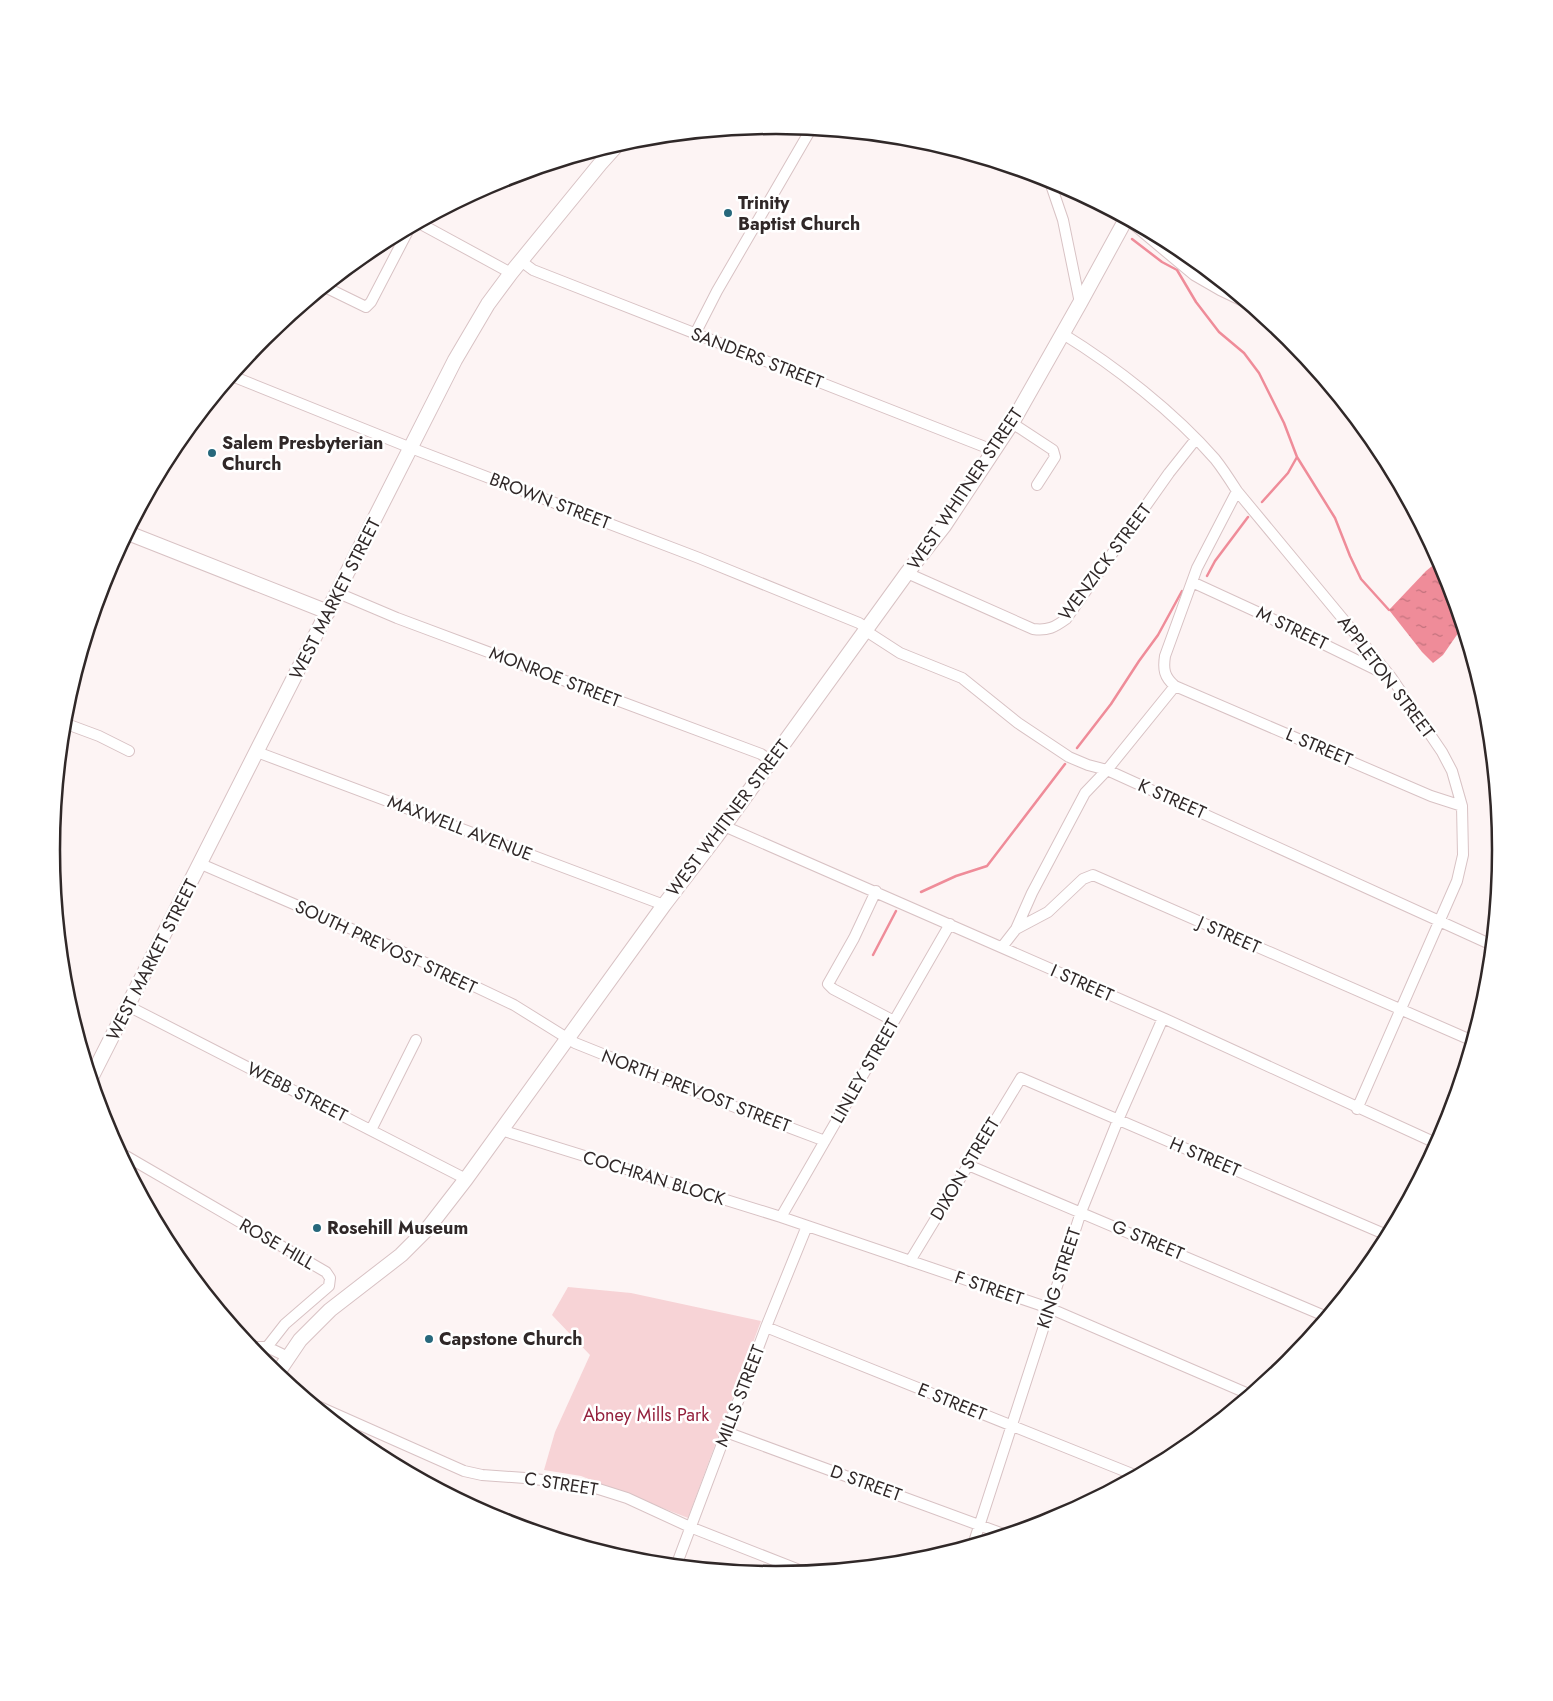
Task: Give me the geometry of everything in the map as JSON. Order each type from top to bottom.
[{"type":"main road","name":"WEST MARKET STREET","points":[[95,1071],[473,328],[510,274],[610,154]]},
{"type":"main road","name":"WEST WHITNER STREET","points":[[281,1368],[300,1340],[330,1310],[401,1256],[428,1228],[466,1179],[907,573],[944,526],[1012,423],[1123,224]]},
{"type":"main road","points":[[133,535],[328,612]]},
{"type":"street","points":[[695,334],[717,290],[807,135]]},
{"type":"street","points":[[1053,190],[1064,220],[1080,303]]},
{"type":"street","points":[[425,226],[510,274]]},
{"type":"street","points":[[331,290],[366,307],[371,302],[404,239]]},
{"type":"street","points":[[1155,243],[1194,274],[1226,293]]},
{"type":"street","name":"SANDERS STREET","points":[[521,262],[533,270],[976,443],[993,453]]},
{"type":"street","name":"APPLETON STREET","points":[[1063,334],[1102,359],[1160,406],[1216,460],[1237,490],[1391,676],[1446,758],[1452,771],[1462,806],[1463,855],[1461,869],[1357,1109]]},
{"type":"street","name":"BROWN STREET","points":[[238,378],[412,448],[699,558],[859,623],[867,630]]},
{"type":"street","points":[[1012,423],[1053,450],[1055,457],[1037,485]]},
{"type":"street","name":"WENZICK STREET","points":[[907,573],[1034,629],[1045,630],[1055,627],[1066,619],[1169,473],[1196,439]]},
{"type":"street","points":[[1016,929],[1032,893],[1085,793],[1107,770],[1175,686],[1163,670],[1165,656],[1197,568],[1237,490]]},
{"type":"street","name":"M STREET","points":[[1192,582],[1391,676]]},
{"type":"street","name":"MONROE STREET","points":[[338,593],[397,618],[761,754],[771,761]]},
{"type":"street","name":"K STREET","points":[[867,630],[900,653],[917,662],[932,665],[962,678],[1018,723],[1069,757],[1088,766],[1107,770],[1487,942]]},
{"type":"street","name":"L STREET","points":[[1175,686],[1431,796],[1462,806]]},
{"type":"street","points":[[71,726],[100,736],[130,751]]},
{"type":"street","name":"MAXWELL AVENUE","points":[[257,752],[664,905]]},
{"type":"street","name":"I STREET","points":[[724,826],[1163,1018],[1357,1109],[1431,1141]]},
{"type":"street","name":"SOUTH PREVOST STREET","points":[[201,864],[377,940],[514,1006],[568,1038]]},
{"type":"street","name":"J STREET","points":[[1002,947],[1016,929],[1048,912],[1082,879],[1093,875],[1468,1039]]},
{"type":"street","points":[[876,891],[854,938],[828,984],[894,1021]]},
{"type":"street","name":"LINLEY STREET","points":[[781,1217],[950,924]]},
{"type":"street","name":"WEBB STREET","points":[[128,1006],[466,1179]]},
{"type":"street","name":"KING STREET","points":[[975,1539],[1081,1212],[1118,1120],[1163,1018]]},
{"type":"street","name":"NORTH PREVOST STREET","points":[[568,1038],[575,1043],[630,1066],[825,1141]]},
{"type":"street","points":[[372,1130],[416,1040]]},
{"type":"street","name":"H STREET","points":[[1021,1078],[1382,1233]]},
{"type":"street","name":"DIXON STREET","points":[[910,1261],[1021,1078]]},
{"type":"street","name":"COCHRAN BLOCK","points":[[501,1130],[807,1226]]},
{"type":"street","name":"ROSE HILL","points":[[130,1158],[326,1272],[330,1278],[329,1286],[285,1324],[267,1347]]},
{"type":"street","name":"G STREET","points":[[968,1164],[1322,1315]]},
{"type":"street","name":"F STREET","points":[[807,1226],[1049,1308],[1245,1392]]},
{"type":"street","name":"MILLS STREET","points":[[678,1560],[766,1327],[807,1226]]},
{"type":"street","name":"E STREET","points":[[766,1327],[1130,1473]]},
{"type":"street","points":[[261,1347],[267,1347],[288,1357]]},
{"type":"street","name":"C STREET","points":[[331,1412],[464,1471],[482,1475],[586,1485],[627,1498],[690,1526],[791,1566]]},
{"type":"street","name":"D STREET","points":[[726,1432],[998,1532]]},
{"type":"green space","name":"Abney Mills Park","points":[[568,1287],[631,1293],[761,1321],[688,1518],[581,1476],[544,1470],[555,1432],[590,1355],[552,1315]]},
{"type":"water","points":[[1433,565],[1459,632],[1443,655],[1433,663],[1389,610]]},
{"type":"waterway","points":[[1132,239],[1162,262],[1177,270],[1196,302],[1219,332],[1244,353],[1259,373],[1284,423],[1297,457],[1335,518],[1361,579],[1389,610]]},
{"type":"waterway","points":[[1262,502],[1288,473],[1297,457]]},
{"type":"waterway","points":[[1207,576],[1215,561],[1248,517]]},
{"type":"waterway","points":[[1077,748],[1111,704],[1158,635],[1182,591]]},
{"type":"waterway","points":[[921,892],[956,876],[987,866],[1065,764]]},
{"type":"waterway","points":[[873,955],[896,911]]},
{"type":"place","name":"Trinity Baptist Church","points":[[728,213]]},
{"type":"place","name":"Salem Presbyterian Church","points":[[212,453]]},
{"type":"place","name":"Rosehill Museum","points":[[317,1228]]},
{"type":"place","name":"Capstone Church","points":[[429,1339]]}]
